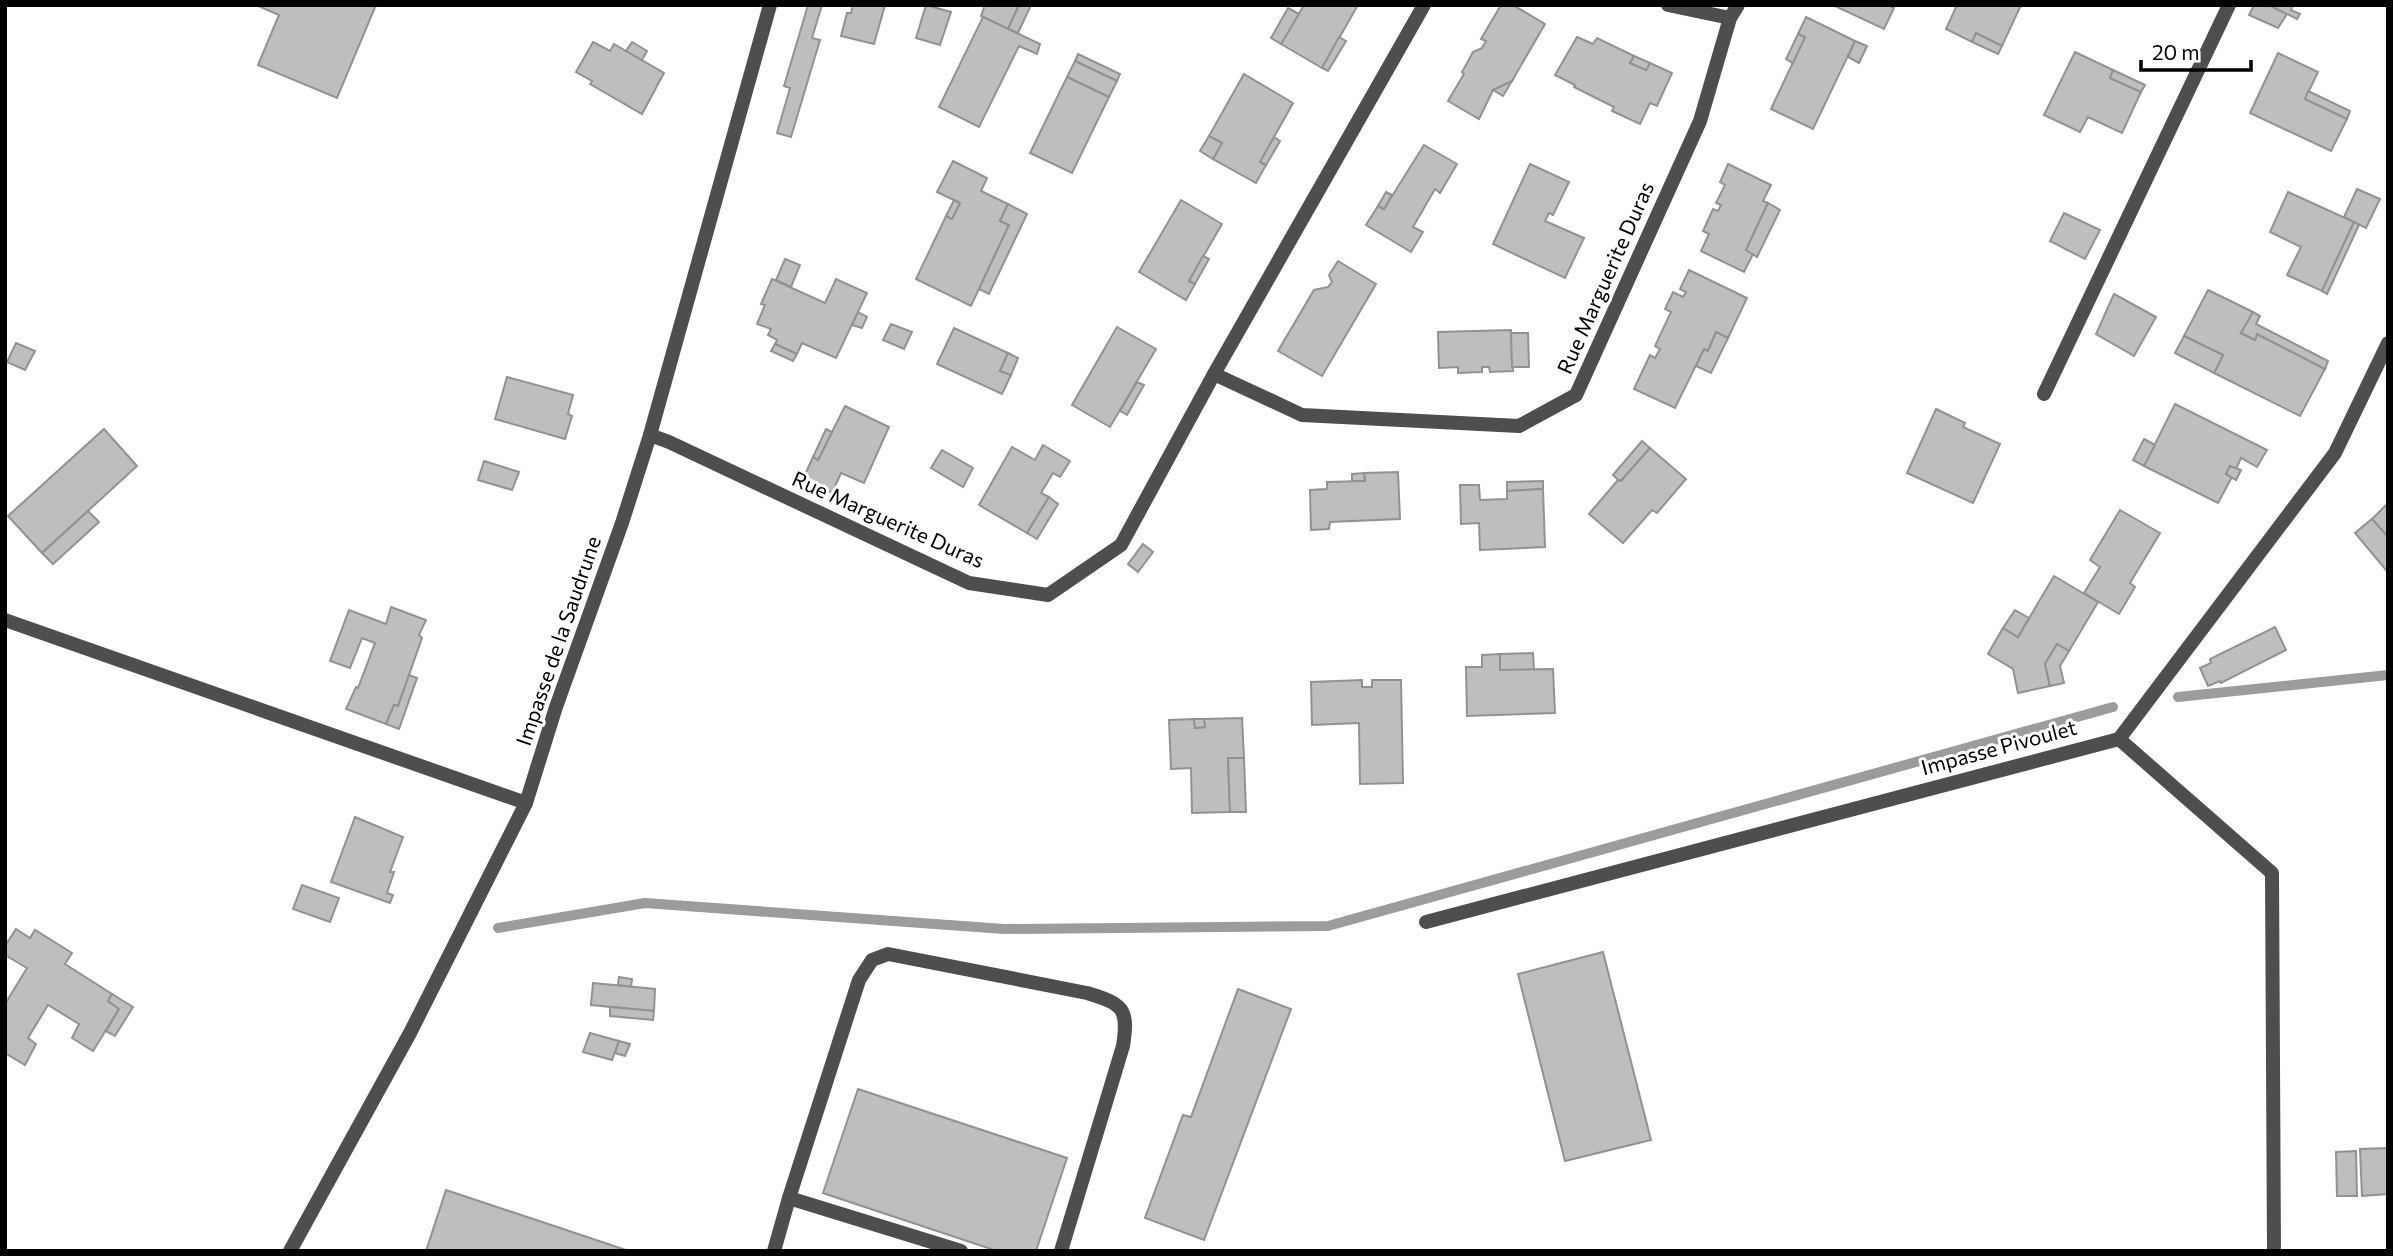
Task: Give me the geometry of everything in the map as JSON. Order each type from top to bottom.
[{"type":"street","name":"Impasse de la Saudrune","points":[[290,1251],[410,1033],[526,803],[556,707],[622,523],[650,435],[771,5]]},
{"type":"street","name":"Rue Marguerite Duras","points":[[650,435],[969,583],[1048,596],[1121,545],[1214,374],[1424,5]]},
{"type":"street","name":"Rue Marguerite Duras","points":[[1214,374],[1302,415],[1519,426],[1576,396],[1700,121],[1734,12],[1668,5]]},
{"type":"street","points":[[2043,394],[2229,5]]},
{"type":"street","points":[[2274,1251],[2272,873],[2119,738],[2335,453],[2388,343]]},
{"type":"street","points":[[5,620],[526,803]]},
{"type":"street","name":"Impasse Pivoulet","points":[[1426,922],[2119,738]]},
{"type":"street","points":[[774,1251],[859,980],[872,960],[888,954],[1087,993],[1111,1000],[1123,1012],[1127,1023],[1123,1046],[1061,1251]]},
{"type":"street","points":[[789,1198],[961,1251]]},
{"type":"building","points":[[256,5],[376,5],[337,98],[258,65],[279,15]]},
{"type":"building","points":[[808,5],[822,5],[812,38],[820,40],[791,137],[777,133],[790,88],[784,86]]},
{"type":"building","points":[[853,5],[885,5],[874,44],[841,36],[847,13],[851,13]]},
{"type":"building","points":[[926,5],[951,12],[940,45],[916,38]]},
{"type":"building","points":[[985,5],[1019,5],[1008,29],[981,16]]},
{"type":"building","points":[[1019,5],[1031,5],[1018,33],[1008,29]]},
{"type":"building","points":[[1304,5],[1358,5],[1322,68],[1281,44]]},
{"type":"building","points":[[1501,5],[1513,5],[1545,24],[1512,81],[1493,90],[1479,119],[1448,101],[1473,52],[1482,48],[1486,41],[1481,39]]},
{"type":"building","points":[[1833,5],[1888,5],[1894,8],[1884,29]]},
{"type":"building","points":[[1957,5],[2021,5],[2002,46],[1976,33],[1972,42],[1946,29]]},
{"type":"building","points":[[2254,5],[2269,5],[2287,14],[2278,28],[2249,15]]},
{"type":"building","points":[[2269,5],[2293,5],[2291,10],[2300,14],[2297,19]]},
{"type":"building","points":[[1288,8],[1299,14],[1281,44],[1271,38]]},
{"type":"building","points":[[983,17],[1040,44],[1037,54],[1019,46],[979,127],[939,107]]},
{"type":"building","points":[[1806,17],[1855,41],[1813,129],[1771,109],[1805,37],[1798,34]]},
{"type":"building","points":[[1976,33],[2002,46],[1998,54],[1972,42]]},
{"type":"building","points":[[1798,34],[1805,37],[1793,63],[1786,59]]},
{"type":"building","points":[[1339,37],[1346,41],[1328,71],[1322,68]]},
{"type":"building","points":[[1577,37],[1593,44],[1597,38],[1634,56],[1630,63],[1646,70],[1650,63],[1672,73],[1657,106],[1650,103],[1640,124],[1612,111],[1614,107],[1555,75]]},
{"type":"building","points":[[1855,41],[1867,46],[1859,63],[1848,57]]},
{"type":"building","points":[[593,42],[610,51],[614,44],[664,73],[642,114],[590,84],[592,81],[576,72]]},
{"type":"building","points":[[632,42],[647,51],[642,60],[626,51]]},
{"type":"building","points":[[2075,52],[2113,70],[2110,78],[2141,92],[2122,133],[2088,117],[2080,132],[2044,115]]},
{"type":"building","points":[[2278,53],[2318,72],[2305,99],[2347,119],[2331,151],[2250,113]]},
{"type":"building","points":[[1078,54],[1120,74],[1117,81],[1075,61]]},
{"type":"building","points":[[1634,56],[1650,63],[1646,70],[1630,63]]},
{"type":"building","points":[[1075,61],[1117,81],[1109,97],[1067,77]]},
{"type":"building","points":[[2113,70],[2145,85],[2141,92],[2110,78]]},
{"type":"building","points":[[1244,74],[1293,103],[1260,162],[1266,165],[1256,183],[1213,159],[1222,143],[1209,136]]},
{"type":"building","points":[[1067,77],[1109,97],[1072,173],[1030,153]]},
{"type":"building","points":[[1512,81],[1503,96],[1493,90]]},
{"type":"building","points":[[2308,91],[2350,111],[2347,119],[2305,99]]},
{"type":"building","points":[[1209,136],[1222,143],[1213,159],[1200,151]]},
{"type":"building","points":[[1274,137],[1280,141],[1266,165],[1260,162]]},
{"type":"building","points":[[1424,145],[1457,164],[1440,193],[1435,189],[1413,227],[1423,232],[1411,252],[1366,225],[1378,206],[1384,209]]},
{"type":"building","points":[[953,161],[987,178],[981,191],[1008,204],[1000,221],[1009,225],[971,306],[916,279],[946,216],[952,219],[960,203],[937,192]]},
{"type":"building","points":[[1530,164],[1569,182],[1553,215],[1549,213],[1545,221],[1584,238],[1565,278],[1493,244]]},
{"type":"building","points":[[1728,164],[1771,185],[1763,201],[1768,203],[1746,250],[1753,254],[1744,272],[1701,251],[1709,234],[1703,231],[1713,209],[1718,211],[1721,205],[1716,203],[1725,185],[1720,182]]},
{"type":"building","points":[[2357,189],[2380,199],[2366,228],[2344,217]]},
{"type":"building","points":[[1386,192],[1392,195],[1384,209],[1378,206]]},
{"type":"building","points":[[2288,192],[2354,222],[2322,291],[2287,275],[2301,247],[2270,232]]},
{"type":"building","points":[[954,200],[960,203],[952,219],[946,216]]},
{"type":"building","points":[[1181,200],[1222,224],[1189,281],[1195,284],[1186,300],[1139,272]]},
{"type":"building","points":[[1768,203],[1780,210],[1757,257],[1746,250]]},
{"type":"building","points":[[1008,204],[1027,214],[989,294],[979,289],[1009,225],[1000,221]]},
{"type":"building","points":[[2064,213],[2100,230],[2085,259],[2050,241]]},
{"type":"building","points":[[2354,222],[2359,225],[2327,294],[2322,291]]},
{"type":"building","points":[[1203,256],[1209,259],[1195,284],[1189,281]]},
{"type":"building","points":[[785,259],[800,265],[791,287],[776,280]]},
{"type":"building","points":[[1338,261],[1376,284],[1322,376],[1278,351],[1314,290],[1328,287],[1332,282],[1329,275]]},
{"type":"building","points":[[1689,270],[1747,298],[1728,338],[1716,332],[1708,351],[1704,349],[1675,408],[1634,389],[1650,355],[1655,358],[1660,349],[1655,346],[1671,312],[1665,309],[1673,292],[1683,297],[1686,292],[1680,289]]},
{"type":"building","points":[[772,279],[825,303],[836,279],[867,293],[836,358],[802,343],[797,354],[775,344],[777,340],[768,335],[771,329],[757,324],[765,305],[761,304]]},
{"type":"building","points":[[2208,290],[2253,312],[2241,333],[2255,340],[2257,334],[2325,369],[2300,416],[2214,373],[2223,355],[2184,336]]},
{"type":"building","points":[[2114,294],[2156,317],[2134,356],[2096,334]]},
{"type":"building","points":[[858,312],[867,317],[862,328],[852,325]]},
{"type":"building","points":[[2253,312],[2260,316],[2256,324],[2328,361],[2325,369],[2257,334],[2255,340],[2241,333]]},
{"type":"building","points":[[891,324],[912,332],[904,349],[883,340]]},
{"type":"building","points":[[1117,327],[1156,349],[1110,427],[1072,405]]},
{"type":"building","points":[[954,328],[1008,353],[1000,371],[1011,375],[1002,394],[937,364]]},
{"type":"building","points":[[1511,330],[1513,371],[1490,372],[1489,367],[1482,367],[1482,372],[1458,373],[1458,367],[1439,368],[1438,332]]},
{"type":"building","points":[[1716,332],[1728,338],[1711,373],[1696,366],[1704,349],[1708,351]]},
{"type":"building","points":[[1511,333],[1528,333],[1529,367],[1512,367]]},
{"type":"building","points":[[2184,336],[2223,355],[2214,373],[2175,353]]},
{"type":"building","points":[[16,343],[35,351],[25,370],[7,362]]},
{"type":"building","points":[[775,344],[797,354],[793,361],[771,351]]},
{"type":"building","points":[[1008,353],[1018,358],[1011,375],[1000,371]]},
{"type":"building","points":[[507,377],[573,395],[568,414],[572,416],[565,439],[495,419]]},
{"type":"building","points":[[1137,382],[1144,385],[1127,415],[1120,411]]},
{"type":"building","points":[[2175,404],[2267,450],[2257,467],[2241,458],[2236,469],[2230,466],[2226,474],[2232,477],[2218,503],[2144,466]]},
{"type":"building","points":[[845,406],[889,427],[864,483],[841,473],[832,493],[803,479],[813,457],[818,460]]},
{"type":"building","points":[[1936,409],[1965,423],[1963,427],[2000,444],[1973,503],[1907,473]]},
{"type":"building","points":[[104,429],[137,466],[42,553],[8,516]]},
{"type":"building","points":[[826,429],[832,432],[818,460],[813,457]]},
{"type":"building","points":[[2144,439],[2155,445],[2144,466],[2133,460]]},
{"type":"building","points":[[1642,441],[1650,448],[1621,481],[1618,480],[1613,475]]},
{"type":"building","points":[[1043,445],[1070,461],[1060,477],[1053,473],[1041,493],[1049,497],[1027,533],[979,505],[1012,447],[1035,460]]},
{"type":"building","points":[[1650,448],[1686,479],[1657,513],[1652,510],[1623,543],[1589,514]]},
{"type":"building","points":[[942,450],[973,468],[963,487],[931,468]]},
{"type":"building","points":[[484,461],[519,472],[512,490],[478,480]]},
{"type":"building","points":[[2230,466],[2241,470],[2236,480],[2226,474]]},
{"type":"building","points":[[1398,472],[1400,519],[1330,522],[1329,529],[1311,530],[1310,490],[1327,489],[1327,482],[1365,481],[1364,473]]},
{"type":"building","points":[[1364,473],[1365,481],[1352,481],[1352,474]]},
{"type":"building","points":[[1543,481],[1543,489],[1507,491],[1507,482]]},
{"type":"building","points":[[1460,485],[1479,485],[1480,500],[1507,499],[1507,491],[1543,489],[1545,547],[1480,550],[1479,523],[1461,524]]},
{"type":"building","points":[[1049,497],[1058,504],[1037,539],[1027,533]]},
{"type":"building","points":[[2388,503],[2388,537],[2372,519]]},
{"type":"building","points":[[2120,510],[2160,533],[2130,583],[2135,587],[2119,614],[2084,593],[2100,567],[2090,560]]},
{"type":"building","points":[[88,511],[99,522],[53,564],[42,553]]},
{"type":"building","points":[[2372,519],[2388,537],[2386,570],[2355,533]]},
{"type":"building","points":[[1143,544],[1153,552],[1138,572],[1128,564]]},
{"type":"building","points":[[2054,576],[2098,602],[2069,651],[2057,644],[2045,664],[2050,686],[2018,693],[2013,669],[1988,654],[2003,628],[2018,637]]},
{"type":"building","points":[[391,607],[426,620],[398,706],[394,705],[386,724],[346,709],[356,687],[358,688],[375,643],[362,638],[350,668],[330,661],[349,610],[386,624]]},
{"type":"building","points":[[2015,610],[2029,618],[2018,637],[2003,628]]},
{"type":"building","points":[[2275,627],[2286,650],[2221,683],[2220,681],[2208,686],[2200,668],[2211,663],[2210,659]]},
{"type":"building","points":[[2057,644],[2069,651],[2060,666],[2064,683],[2050,686],[2045,664]]},
{"type":"building","points":[[1533,653],[1534,670],[1500,670],[1500,654]]},
{"type":"building","points":[[1500,654],[1500,670],[1553,669],[1555,713],[1467,716],[1466,667],[1482,667],[1482,655]]},
{"type":"building","points":[[409,675],[417,678],[399,729],[386,724],[394,705],[398,706]]},
{"type":"building","points":[[1362,680],[1362,687],[1372,687],[1372,680],[1401,680],[1403,783],[1360,784],[1359,723],[1312,725],[1311,682]]},
{"type":"building","points":[[1242,718],[1244,758],[1228,758],[1230,812],[1192,813],[1191,768],[1171,769],[1169,720],[1194,719],[1195,728],[1205,727],[1204,719]]},
{"type":"building","points":[[1194,719],[1204,719],[1205,727],[1195,728]]},
{"type":"building","points":[[1228,758],[1244,758],[1246,812],[1230,812]]},
{"type":"building","points":[[355,817],[403,837],[390,872],[394,872],[387,893],[393,895],[390,903],[331,882]]},
{"type":"building","points":[[302,885],[339,898],[330,922],[293,909]]},
{"type":"building","points":[[16,929],[30,938],[35,930],[72,953],[65,964],[112,994],[108,1001],[119,1009],[93,1051],[72,1038],[79,1024],[48,1005],[28,1038],[36,1044],[25,1065],[5,1053],[5,1004],[27,968],[5,955],[5,946]]},
{"type":"building","points":[[1603,952],[1651,1140],[1565,1161],[1518,974]]},
{"type":"building","points":[[619,977],[632,979],[631,987],[618,985]]},
{"type":"building","points":[[593,983],[655,989],[654,1011],[591,1005]]},
{"type":"building","points":[[1238,989],[1291,1009],[1204,1240],[1145,1218],[1183,1115],[1191,1117]]},
{"type":"building","points":[[112,994],[133,1007],[115,1036],[106,1031],[119,1009],[108,1001]]},
{"type":"building","points":[[610,1007],[654,1011],[653,1020],[610,1016]]},
{"type":"building","points":[[590,1033],[619,1041],[612,1060],[583,1052]]},
{"type":"building","points":[[619,1041],[630,1044],[625,1056],[615,1053]]},
{"type":"building","points":[[858,1089],[1067,1158],[1036,1251],[997,1251],[823,1193]]},
{"type":"building","points":[[2388,1148],[2388,1194],[2362,1196],[2360,1149]]},
{"type":"building","points":[[2356,1151],[2357,1196],[2337,1196],[2336,1152]]},
{"type":"building","points":[[446,1190],[629,1251],[426,1251]]},
{"type":"waterway","points":[[2178,697],[2388,675]]},
{"type":"waterway","points":[[498,928],[645,903],[1004,929],[1328,926],[2113,707]]}]
